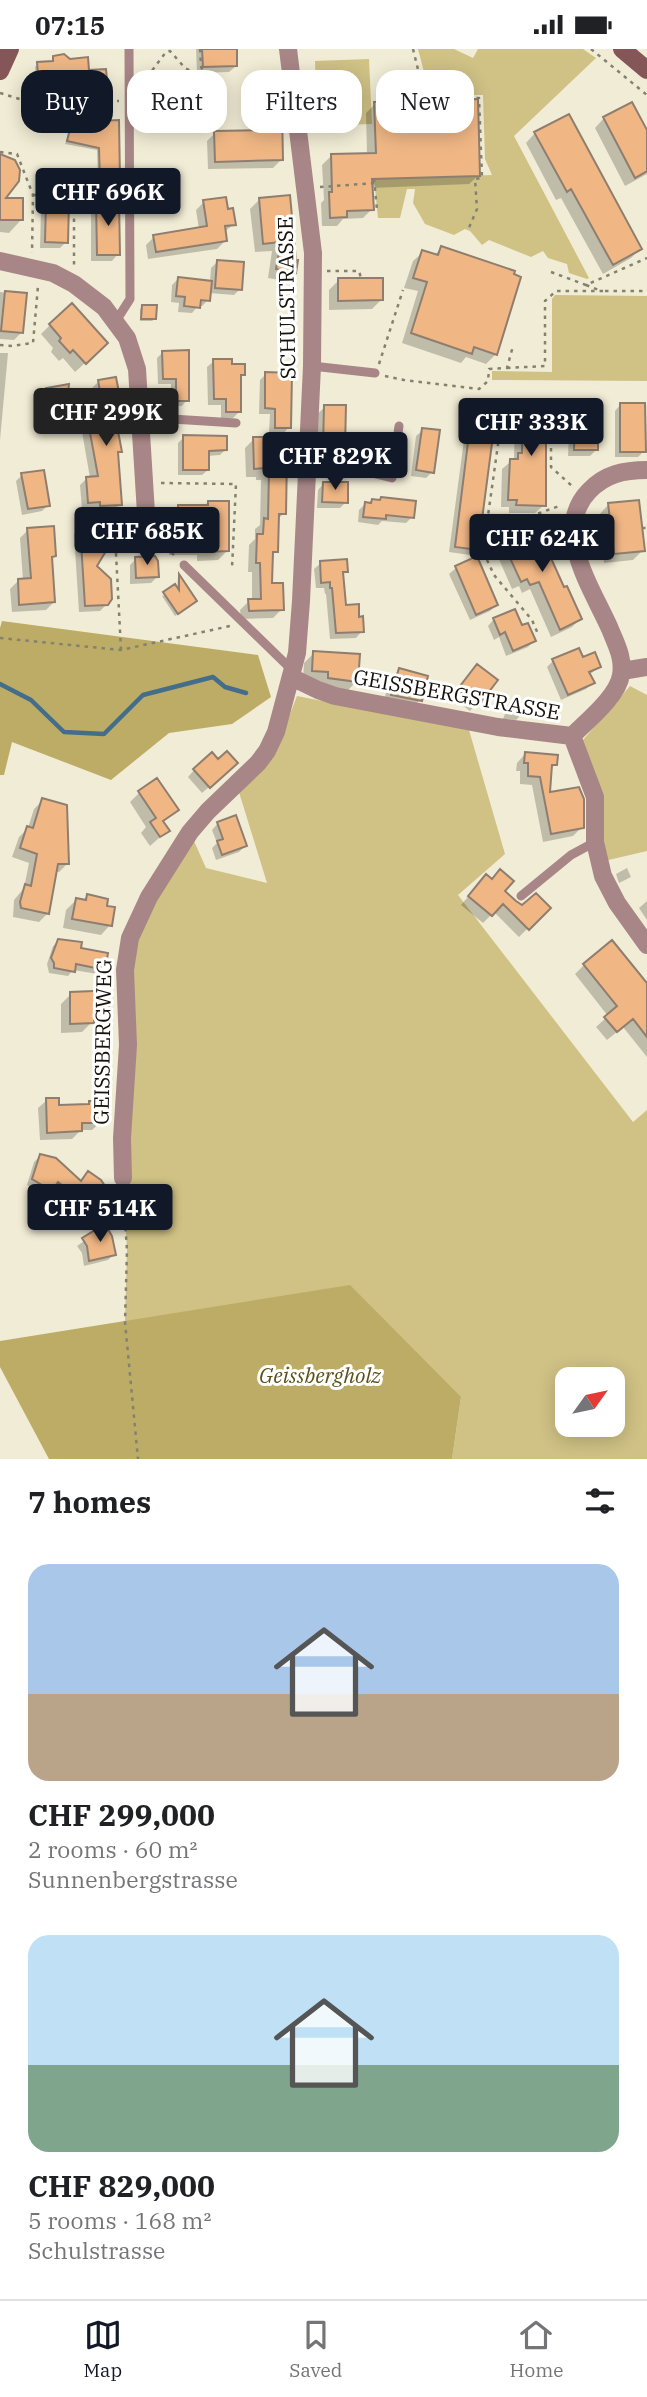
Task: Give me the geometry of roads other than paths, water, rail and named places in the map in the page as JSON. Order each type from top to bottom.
[{"type":"street","points":[[0,71],[10,49]]},
{"type":"street","name":"SCHULSTRASSE","points":[[288,49],[313,253],[312,366],[300,621],[292,674]]},
{"type":"street","points":[[631,51],[647,70]]},
{"type":"street","points":[[0,261],[40,269],[89,293],[116,321],[127,338],[137,369],[146,513]]},
{"type":"street","points":[[647,470],[619,472],[610,476],[582,500],[573,528],[576,551],[617,646],[622,671],[647,667]]},
{"type":"street","name":"GEISSBERGSTRASSE","points":[[292,674],[335,696],[487,725],[572,736],[615,692],[622,671]]},
{"type":"street","name":"GEISSBERGWEG","points":[[122,1178],[128,1045],[125,970],[133,928],[190,832],[267,751],[292,674]]},
{"type":"street","points":[[572,736],[595,797],[595,842],[603,876],[611,894],[647,945]]},
{"type":"lane","points":[[116,321],[130,299],[129,49]]},
{"type":"lane","points":[[312,366],[375,373]]},
{"type":"lane","points":[[140,417],[236,423]]},
{"type":"lane","points":[[306,464],[344,467],[392,478],[399,426]]},
{"type":"lane","points":[[184,565],[292,674]]},
{"type":"lane","points":[[521,896],[571,855],[595,842]]},
{"type":"waterway","points":[[0,684],[31,700],[64,732],[104,734],[143,695],[213,677],[225,687],[246,693]]},
{"type":"park label","name":"Geissbergholz","points":[[320,1375]]}]
